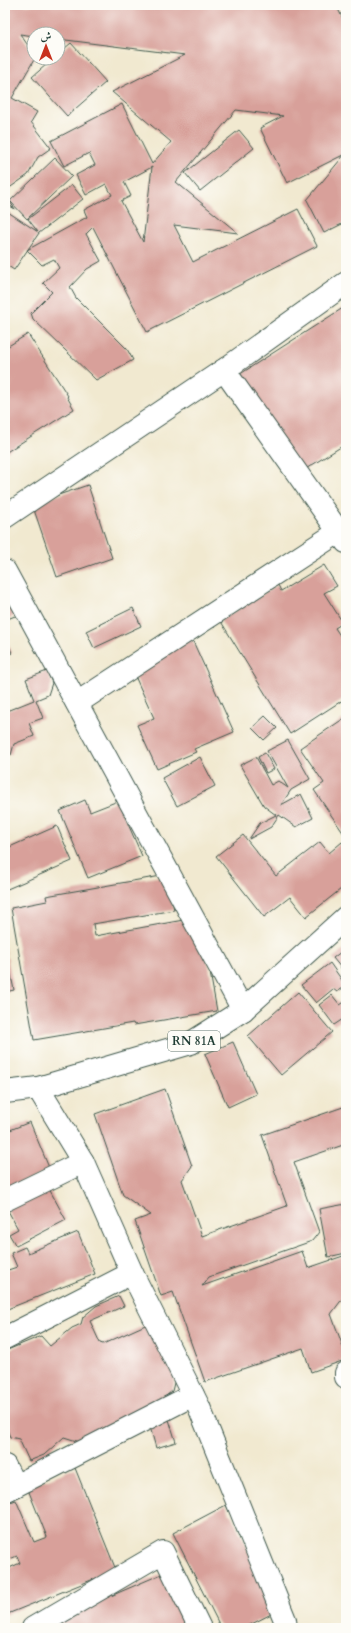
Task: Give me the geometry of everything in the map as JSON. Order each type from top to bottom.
[{"type":"street","points":[[5,517],[224,370],[346,283]]},
{"type":"street","points":[[77,704],[344,534],[224,370]]},
{"type":"street","points":[[5,571],[243,1010]]},
{"type":"street","name":"RN 81A","points":[[5,1092],[38,1088],[191,1043],[243,1010],[346,917]]},
{"type":"street","points":[[38,1088],[83,1162],[132,1273],[193,1395],[285,1620],[286,1628]]},
{"type":"street","points":[[5,1200],[83,1162]]},
{"type":"street","points":[[5,1338],[132,1273]]},
{"type":"street","points":[[5,1466],[10,1488],[193,1395]]},
{"type":"street","points":[[34,1628],[163,1552],[200,1628]]},
{"type":"building","points":[[8,5],[336,5],[346,25],[346,222],[324,233],[307,200],[345,154],[287,183],[260,128],[283,116],[236,110],[176,182],[238,233],[174,225],[193,262],[298,209],[317,246],[147,332],[93,227],[86,234],[101,261],[87,269],[70,287],[76,298],[127,349],[133,360],[96,380],[33,319],[31,313],[52,292],[43,283],[59,268],[54,259],[42,265],[27,250],[87,217],[84,210],[112,195],[106,184],[86,195],[76,175],[95,165],[89,153],[64,166],[51,141],[122,104],[152,164],[171,142],[112,92],[185,55],[66,40],[66,26],[26,26],[26,35],[20,34],[26,43],[26,66],[30,66],[12,98],[37,112],[31,122],[51,148],[38,157],[28,175],[5,191],[5,12]],"holes":[[[152,167],[143,242],[121,201],[131,196],[124,182]]]},
{"type":"building","points":[[71,43],[106,82],[67,116],[32,77],[45,66],[66,66],[66,47]]},
{"type":"building","points":[[239,130],[254,148],[200,191],[185,173]]},
{"type":"building","points":[[55,158],[72,176],[27,219],[10,201]]},
{"type":"building","points":[[72,185],[83,199],[39,233],[14,270],[5,264],[5,210],[38,232],[28,219]]},
{"type":"building","points":[[5,195],[15,209],[5,203]]},
{"type":"building","points":[[346,306],[346,449],[344,445],[296,475],[234,378]]},
{"type":"building","points":[[28,334],[68,396],[67,397],[74,409],[5,453],[5,348]]},
{"type":"building","points":[[88,485],[112,558],[57,577],[32,504]]},
{"type":"building","points":[[324,565],[337,586],[324,593],[343,623],[335,628],[343,640],[346,638],[346,698],[290,734],[220,620],[278,585],[281,591]]},
{"type":"building","points":[[16,603],[20,614],[5,620],[5,608]]},
{"type":"building","points":[[133,608],[141,626],[94,648],[86,631]]},
{"type":"building","points":[[187,628],[234,732],[194,749],[196,752],[157,769],[137,725],[154,718],[129,663]]},
{"type":"building","points":[[5,636],[12,653],[5,656]]},
{"type":"building","points":[[47,671],[52,683],[48,695],[36,700],[43,718],[29,723],[34,736],[14,744],[11,755],[6,754],[5,709],[9,710],[34,700],[26,679]]},
{"type":"building","points":[[265,716],[277,728],[264,740],[252,728]]},
{"type":"building","points":[[346,717],[346,833],[344,834],[314,790],[324,783],[300,748]]},
{"type":"building","points":[[288,740],[310,779],[291,790],[281,805],[301,794],[313,818],[296,827],[279,815],[271,827],[249,839],[260,823],[276,815],[264,806],[240,765],[256,757],[271,785],[278,781],[288,788],[267,751]]},
{"type":"building","points":[[265,753],[274,769],[266,773],[258,757]]},
{"type":"building","points":[[200,757],[215,786],[177,806],[162,778]]},
{"type":"building","points":[[85,800],[90,812],[118,801],[142,856],[88,878],[60,811]]},
{"type":"building","points":[[57,826],[72,861],[5,890],[5,849]]},
{"type":"building","points":[[243,835],[276,876],[320,842],[329,853],[342,842],[346,847],[346,885],[306,917],[290,897],[264,917],[216,856]]},
{"type":"building","points":[[167,875],[174,910],[93,924],[95,936],[200,917],[217,1011],[134,1025],[133,1023],[34,1040],[11,908],[47,901],[46,896]]},
{"type":"building","points":[[5,947],[14,990],[5,992]]},
{"type":"building","points":[[346,948],[346,974],[333,958]]},
{"type":"building","points":[[330,963],[346,986],[337,992],[333,989],[316,1003],[301,985]]},
{"type":"building","points":[[298,992],[332,1032],[281,1075],[248,1036]]},
{"type":"building","points":[[332,995],[340,1005],[346,1001],[346,1017],[334,1025],[319,1005]]},
{"type":"building","points":[[233,1042],[256,1094],[228,1107],[205,1054]]},
{"type":"building","points":[[165,1089],[192,1166],[182,1180],[202,1236],[287,1206],[262,1135],[346,1106],[346,1144],[294,1162],[319,1232],[312,1241],[209,1277],[202,1286],[302,1251],[308,1268],[346,1255],[346,1294],[331,1314],[346,1355],[342,1361],[311,1372],[303,1348],[205,1382],[173,1292],[161,1296],[135,1221],[151,1215],[123,1195],[95,1114]]},
{"type":"building","points":[[30,1122],[50,1170],[5,1189],[5,1132]]},
{"type":"building","points":[[47,1185],[66,1220],[16,1246],[9,1234],[18,1229],[6,1207]]},
{"type":"building","points":[[346,1204],[346,1253],[328,1257],[319,1209]]},
{"type":"building","points":[[78,1232],[95,1274],[5,1310],[5,1271],[17,1267],[11,1253],[25,1247],[28,1253]]},
{"type":"building","points":[[119,1296],[124,1306],[90,1321],[100,1343],[103,1344],[152,1322],[177,1371],[172,1391],[140,1418],[83,1443],[64,1437],[44,1455],[29,1461],[19,1439],[10,1437],[5,1425],[5,1351],[41,1336],[50,1346],[72,1328],[81,1324],[83,1317],[96,1306]]},
{"type":"building","points":[[166,1410],[176,1442],[156,1448],[147,1416]]},
{"type":"building","points":[[75,1468],[116,1570],[5,1615],[5,1570],[20,1563],[17,1556],[5,1561],[5,1504],[16,1500],[34,1542],[47,1537],[25,1482],[46,1480]]},
{"type":"building","points":[[226,1505],[279,1610],[244,1628],[221,1628],[173,1533]]},
{"type":"building","points":[[164,1573],[188,1628],[58,1628],[55,1620]]}]
